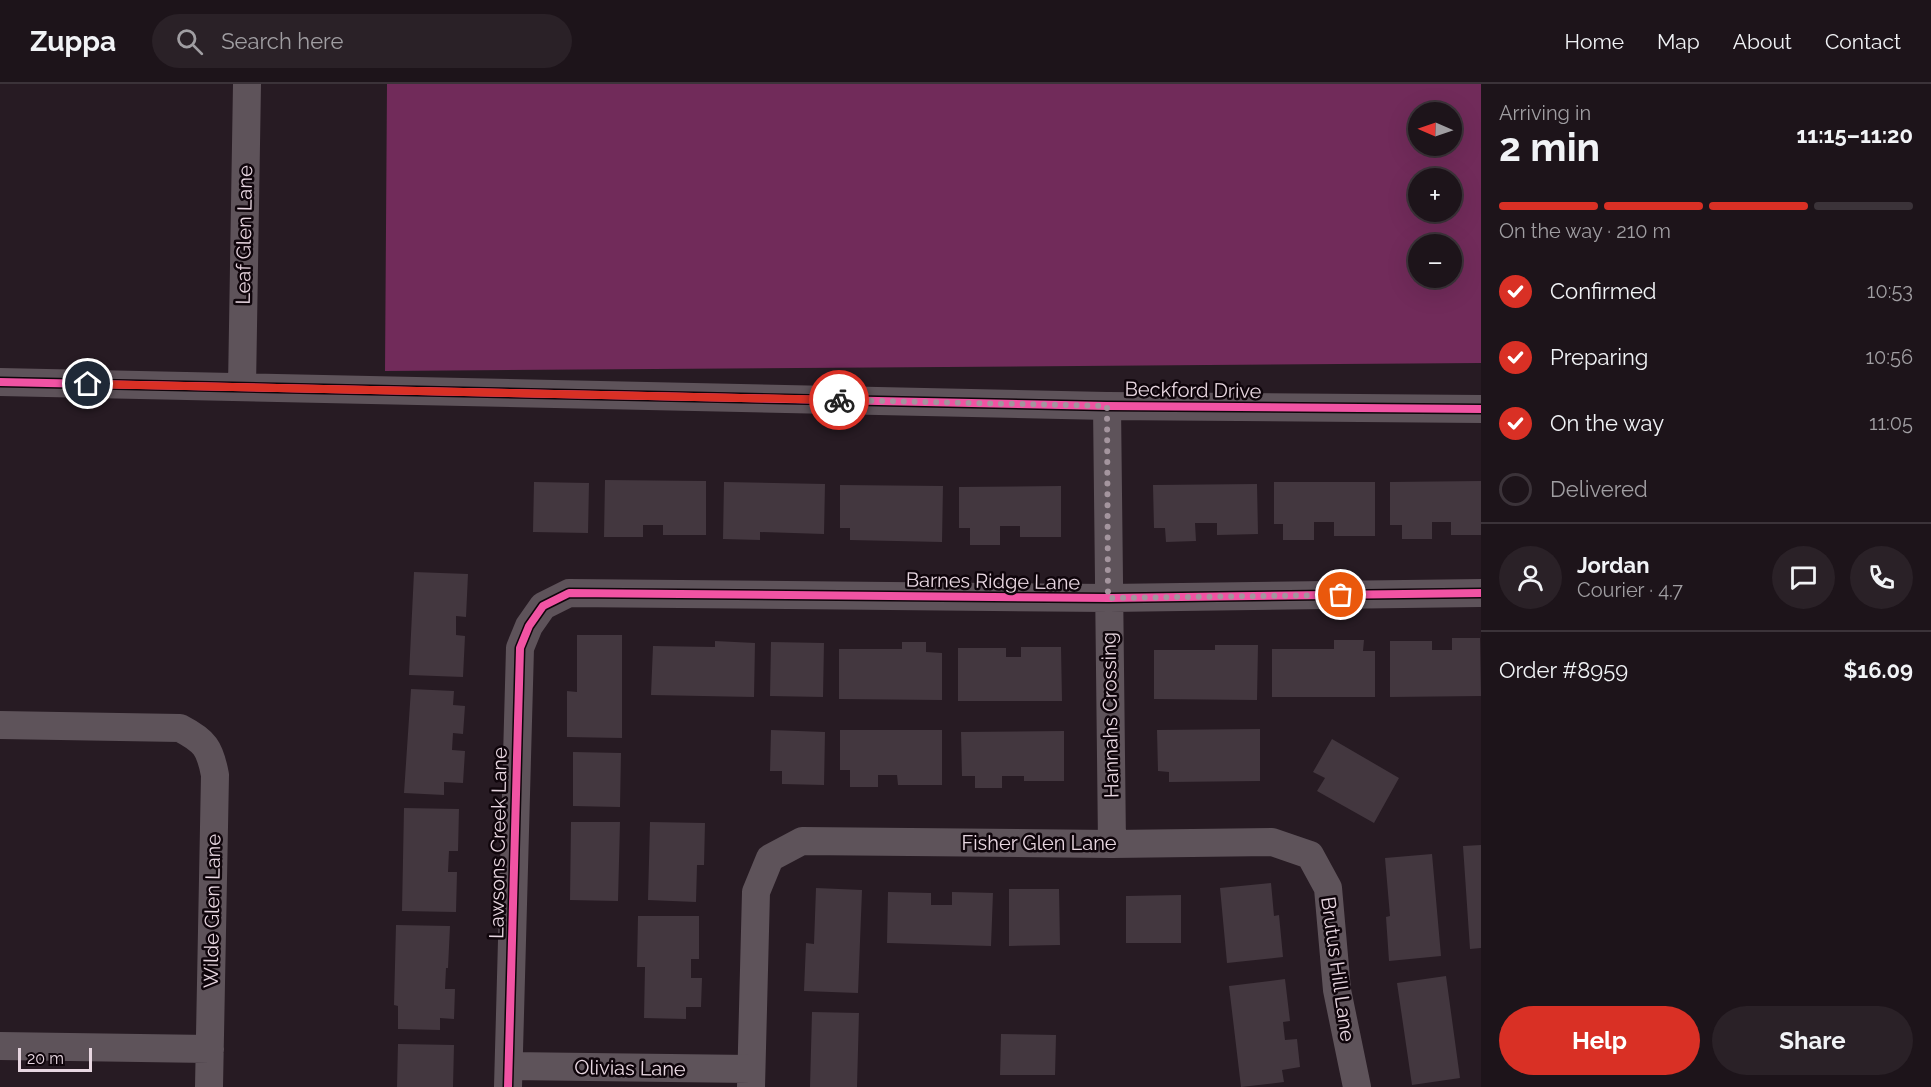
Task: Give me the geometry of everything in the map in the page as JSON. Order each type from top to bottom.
[{"type":"street","name":"Leaf Glen Lane","points":[[242,387],[247,84]]},
{"type":"street","name":"Beckford Drive","points":[[0,382],[1107,406],[1481,409]]},
{"type":"street","name":"Hannahs Crossing","points":[[1107,406],[1113,844]]},
{"type":"street","name":"Barnes Ridge Lane","points":[[543,606],[569,593],[1108,598],[1481,593]]},
{"type":"street","name":"Lawsons Creek Lane","points":[[509,1077],[520,648],[529,626],[543,606]]},
{"type":"street","name":"Wilde Glen Lane","points":[[0,725],[180,728],[200,739],[211,755],[215,775],[209,1087]]},
{"type":"street","name":"Fisher Glen Lane","points":[[751,1078],[756,892],[770,858],[802,841],[1113,844],[1272,842],[1310,855]]},
{"type":"street","name":"Brutus Hill Lane","points":[[1310,855],[1328,888],[1337,990],[1357,1087]]},
{"type":"street","points":[[0,1046],[210,1049]]},
{"type":"street","name":"Olivias Lane","points":[[509,1077],[751,1078]]},
{"type":"shaded area","points":[[387,84],[1481,84],[1481,363],[385,371]]},
{"type":"building","points":[[605,480],[706,481],[706,535],[663,535],[663,525],[643,525],[643,537],[604,537]]},
{"type":"building","points":[[1481,481],[1481,535],[1451,535],[1451,522],[1432,522],[1432,539],[1402,539],[1402,525],[1390,525],[1390,482]]},
{"type":"building","points":[[534,482],[589,483],[588,533],[533,532]]},
{"type":"building","points":[[724,482],[825,484],[824,534],[760,532],[760,540],[723,539]]},
{"type":"building","points":[[1274,482],[1375,482],[1375,536],[1334,536],[1334,522],[1314,522],[1314,540],[1283,540],[1283,524],[1274,524]]},
{"type":"building","points":[[1257,484],[1258,534],[1217,535],[1217,523],[1195,523],[1196,541],[1166,542],[1165,528],[1154,528],[1153,485]]},
{"type":"building","points":[[840,485],[943,486],[942,542],[850,540],[850,528],[840,528]]},
{"type":"building","points":[[1061,486],[1061,537],[1020,537],[1020,526],[1000,526],[1000,545],[970,545],[970,528],[959,528],[959,487]]},
{"type":"building","points":[[414,572],[468,574],[466,617],[456,616],[456,635],[465,636],[463,677],[409,675]]},
{"type":"building","points":[[577,635],[622,635],[622,738],[567,737],[567,691],[577,692]]},
{"type":"building","points":[[1452,638],[1480,638],[1481,696],[1390,697],[1390,641],[1432,641],[1432,650],[1452,650]]},
{"type":"building","points":[[1334,640],[1364,640],[1363,651],[1375,651],[1375,697],[1272,697],[1272,649],[1334,649]]},
{"type":"building","points":[[715,641],[755,643],[754,697],[651,695],[653,646],[715,647]]},
{"type":"building","points":[[771,642],[824,643],[823,697],[770,696]]},
{"type":"building","points":[[902,642],[926,642],[926,652],[942,653],[942,700],[839,699],[839,649],[902,649]]},
{"type":"building","points":[[1215,645],[1258,645],[1257,700],[1154,699],[1154,650],[1215,650]]},
{"type":"building","points":[[1021,647],[1061,647],[1062,701],[958,701],[958,648],[1006,648],[1006,657],[1021,657]]},
{"type":"building","points":[[411,689],[454,691],[453,705],[465,706],[463,734],[453,733],[452,750],[465,751],[463,783],[444,782],[444,795],[404,793]]},
{"type":"building","points":[[1260,729],[1260,781],[1169,782],[1169,772],[1158,771],[1157,730]]},
{"type":"building","points":[[771,730],[825,732],[824,785],[782,784],[782,771],[770,771]]},
{"type":"building","points":[[840,730],[942,730],[942,785],[898,785],[897,775],[878,775],[878,787],[850,787],[850,770],[840,770]]},
{"type":"building","points":[[1064,731],[1064,781],[1024,781],[1024,776],[1002,776],[1002,788],[975,788],[975,776],[962,776],[961,732]]},
{"type":"building","points":[[1332,739],[1399,778],[1374,823],[1317,791],[1325,778],[1313,772]]},
{"type":"building","points":[[573,752],[621,753],[620,807],[573,806]]},
{"type":"building","points":[[404,808],[459,809],[458,851],[449,851],[448,872],[457,872],[456,912],[402,911]]},
{"type":"building","points":[[571,822],[620,822],[618,901],[570,900]]},
{"type":"building","points":[[650,822],[705,823],[704,865],[697,865],[696,902],[648,900]]},
{"type":"building","points":[[1481,845],[1481,948],[1470,949],[1463,846]]},
{"type":"building","points":[[1432,854],[1441,956],[1389,961],[1386,917],[1390,916],[1385,858]]},
{"type":"building","points":[[1271,883],[1274,916],[1279,915],[1283,957],[1227,963],[1220,888]]},
{"type":"building","points":[[816,888],[862,890],[858,993],[804,991],[806,943],[814,944]]},
{"type":"building","points":[[1009,889],[1059,889],[1060,945],[1009,946]]},
{"type":"building","points":[[888,892],[931,893],[931,905],[952,905],[952,892],[993,893],[991,946],[887,943]]},
{"type":"building","points":[[1181,895],[1181,943],[1126,943],[1126,896]]},
{"type":"building","points":[[638,916],[699,916],[699,959],[691,959],[691,978],[702,978],[701,1007],[686,1007],[686,1019],[644,1018],[645,967],[637,967]]},
{"type":"building","points":[[396,925],[450,926],[445,989],[455,989],[454,1019],[440,1018],[440,1030],[398,1029],[398,1006],[394,1005]]},
{"type":"building","points":[[1446,976],[1460,1078],[1412,1085],[1397,983]]},
{"type":"building","points":[[1285,979],[1290,1021],[1283,1022],[1285,1040],[1297,1039],[1300,1067],[1282,1070],[1284,1082],[1241,1087],[1229,986]]},
{"type":"building","points":[[812,1012],[859,1013],[857,1087],[810,1087]]},
{"type":"building","points":[[1001,1034],[1056,1035],[1055,1075],[1000,1075]]},
{"type":"building","points":[[398,1044],[454,1045],[453,1087],[397,1087]]},
{"type":"cycle path","points":[[0,382],[1107,406],[1481,409]]},
{"type":"cycle path","points":[[508,1087],[520,648],[529,626],[543,606],[569,593],[1109,598],[1481,593]]},
{"type":"way so far","points":[[839,400],[1107,406],[1108,598],[1341,595]]},
{"type":"route","points":[[88,384],[839,400]]}]
